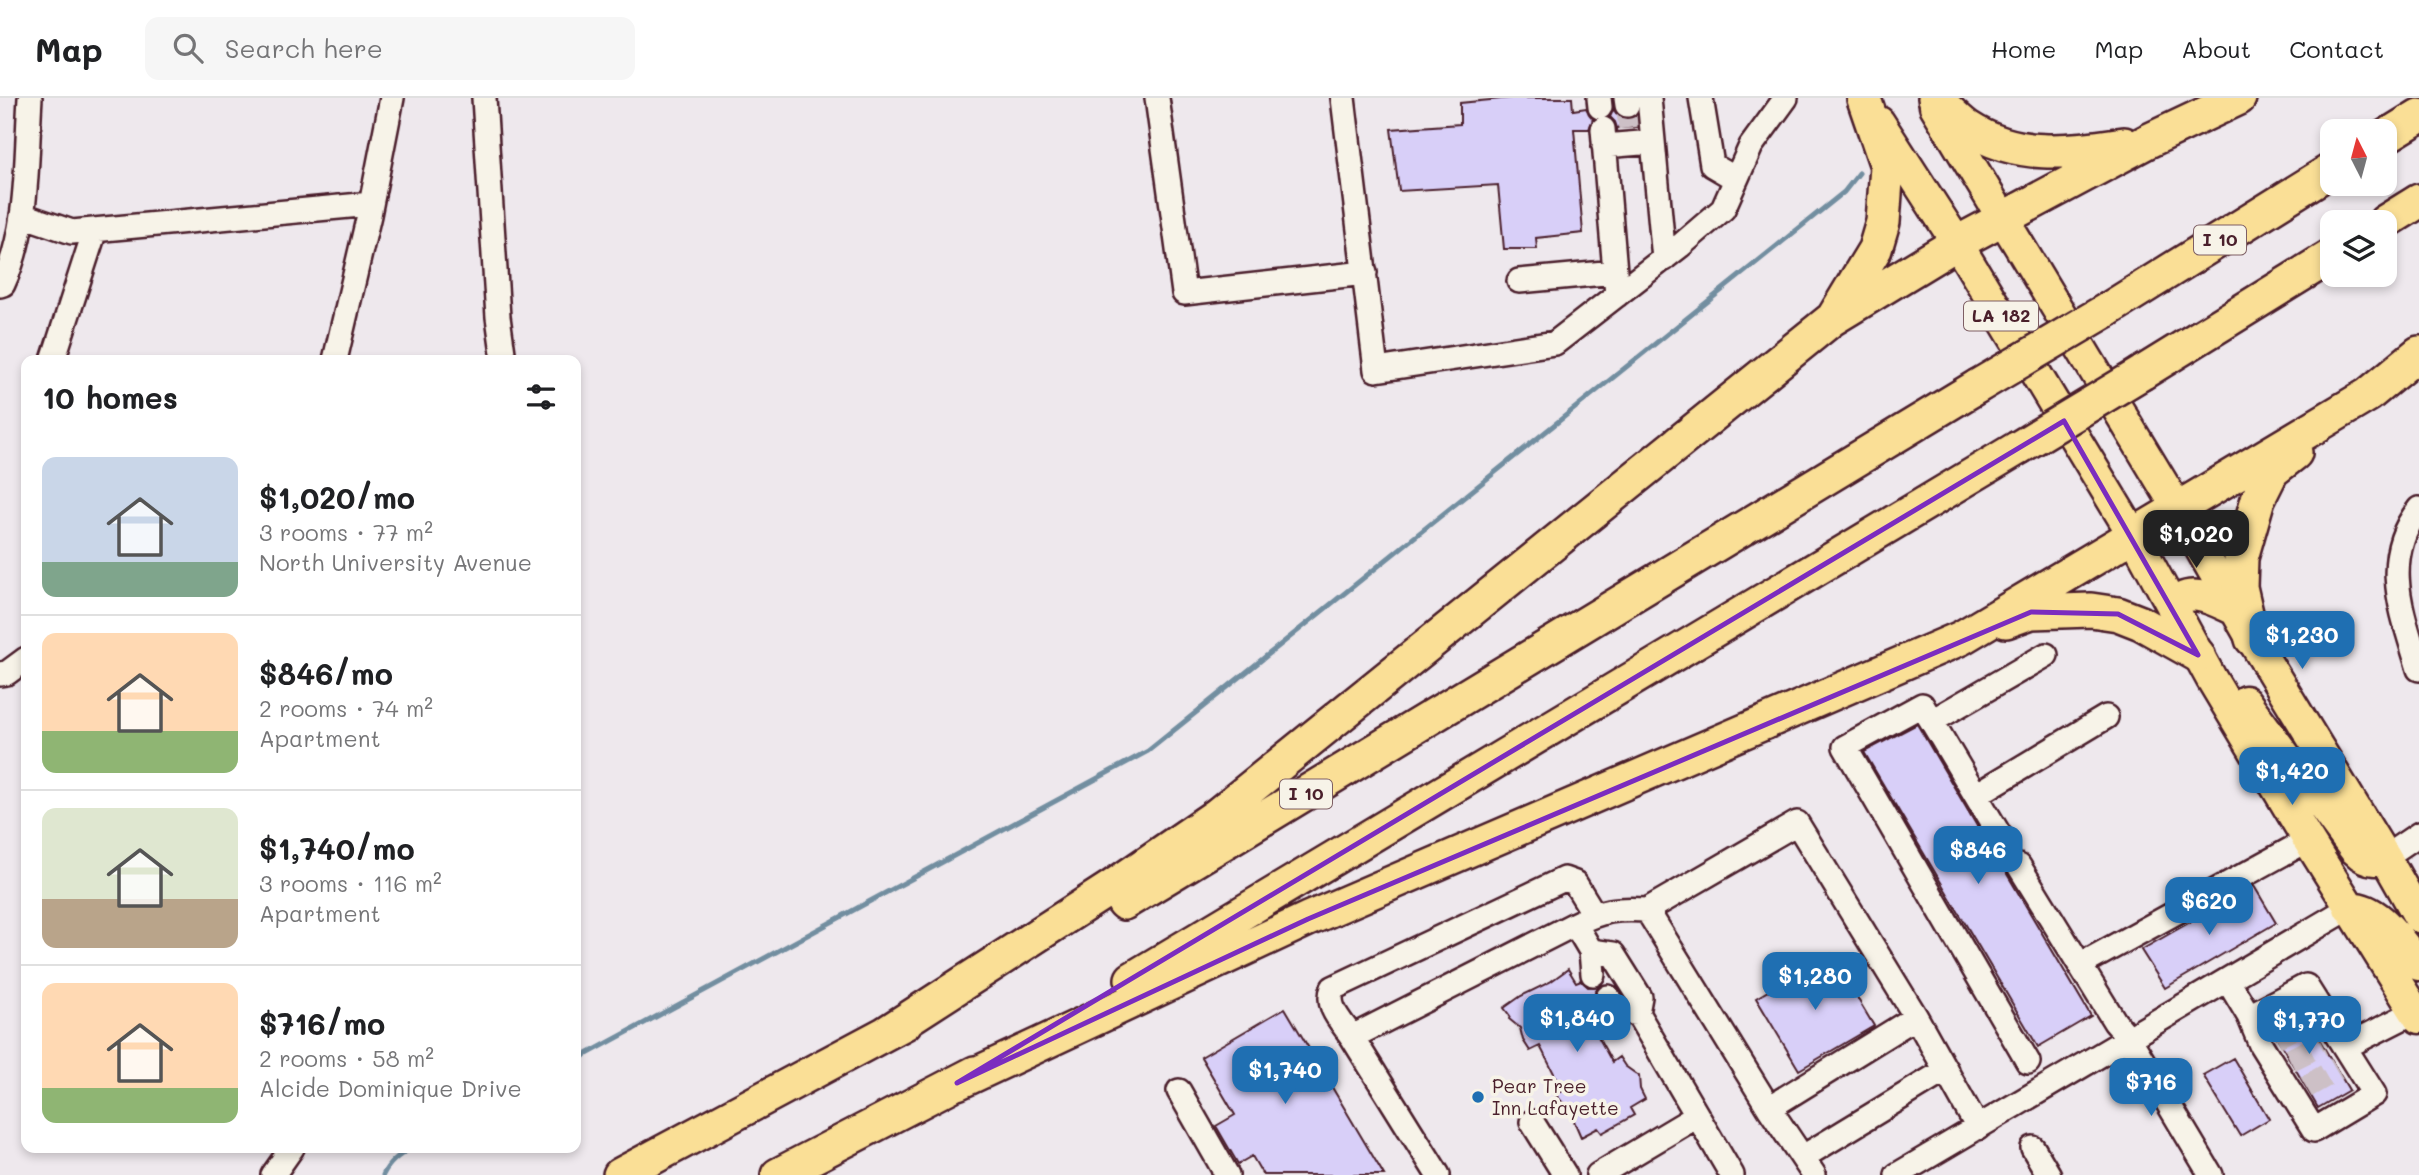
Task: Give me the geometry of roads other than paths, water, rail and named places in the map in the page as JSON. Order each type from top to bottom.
[{"type":"highway","points":[[1933,98],[1966,126],[1995,142],[2033,151],[2067,153],[2148,141]]},
{"type":"highway","points":[[886,1033],[1112,887],[1217,815],[1832,319],[2003,218],[2148,141],[2239,98]]},
{"type":"highway","points":[[1832,319],[1874,248],[1883,222],[1886,166],[1864,99]]},
{"type":"highway","points":[[2398,129],[2419,116]]},
{"type":"highway","name":"I 10","points":[[620,1175],[973,989],[1143,892],[2107,310],[2320,177]]},
{"type":"highway","points":[[2397,215],[2419,201]]},
{"type":"highway","points":[[957,1083],[2018,448],[2320,262]]},
{"type":"highway","points":[[2252,639],[2240,587],[2241,558],[2258,499],[2272,471],[2419,353]]},
{"type":"highway","points":[[1961,638],[2368,396]]},
{"type":"highway","points":[[778,1175],[957,1083],[1308,919],[1961,638],[2031,612],[2091,610],[2118,614],[2141,623],[2205,666]]},
{"type":"main road","points":[[1933,98],[2419,917]]},
{"type":"main road","name":"LA 182","points":[[1864,99],[1957,243],[2134,536]]},
{"type":"main road","points":[[2134,536],[2205,666],[2348,908],[2417,1014]]},
{"type":"main road","points":[[2172,607],[2177,601],[2192,595],[2202,596],[2235,610]]},
{"type":"main road","points":[[2205,666],[2240,694],[2361,856],[2376,860],[2385,856]]},
{"type":"main road","points":[[2348,908],[2357,907],[2371,913],[2387,927],[2419,965]]},
{"type":"street","points":[[0,285],[10,268],[22,215],[30,98]]},
{"type":"street","points":[[336,355],[392,98]]},
{"type":"street","points":[[484,98],[498,317],[503,355]]},
{"type":"street","points":[[1157,98],[1184,293],[1365,274]]},
{"type":"street","points":[[1343,98],[1376,370],[1555,343],[1616,283],[1664,259],[1723,209],[1751,146],[1786,98]]},
{"type":"street","points":[[1701,98],[1712,165],[1737,179]]},
{"type":"street","points":[[1616,283],[1601,120],[1636,119],[1664,259]]},
{"type":"street","points":[[22,215],[72,232],[371,204]]},
{"type":"street","points":[[55,355],[95,230]]},
{"type":"street","points":[[1519,281],[1616,283]]},
{"type":"street","points":[[2419,509],[2405,529],[2398,550],[2397,584],[2412,616],[2419,669]]},
{"type":"street","points":[[1932,721],[2046,655]]},
{"type":"street","points":[[0,674],[7,673],[21,663]]},
{"type":"street","points":[[2006,846],[1922,705],[1845,747],[2028,1062]]},
{"type":"street","points":[[1976,795],[2106,717]]},
{"type":"street","points":[[1352,1037],[1584,919],[1620,908],[1647,910],[1797,823],[1916,1017],[1978,1128]]},
{"type":"street","points":[[2385,856],[2419,835]]},
{"type":"street","points":[[2080,965],[2308,840]]},
{"type":"street","points":[[2019,866],[2115,1022],[2129,1038],[2211,1175]]},
{"type":"street","points":[[1438,1175],[1331,1006],[1333,988],[1564,879],[1575,883],[1591,951],[1593,974]]},
{"type":"street","points":[[1897,1175],[2348,908]]},
{"type":"street","points":[[1647,910],[1769,1108],[1809,1166],[1946,1070]]},
{"type":"street","points":[[1591,951],[1613,954],[1640,997],[1637,1013],[1732,1175]]},
{"type":"street","points":[[2228,981],[2249,1016],[2269,1041],[2299,1091],[2314,1130],[2374,1094],[2339,1051],[2316,1016],[2306,986],[2249,1016]]},
{"type":"street","points":[[1608,997],[1618,1012],[1637,1013]]},
{"type":"street","points":[[2339,1051],[2417,1014]]},
{"type":"street","points":[[1769,1108],[1916,1017]]},
{"type":"street","points":[[1179,1091],[1227,1175]]},
{"type":"street","points":[[1598,1175],[1697,1116]]},
{"type":"street","points":[[1532,1122],[1565,1175]]},
{"type":"street","points":[[2033,1148],[2049,1175]]},
{"type":"street","points":[[272,1175],[288,1153]]},
{"type":"waterway","points":[[581,1057],[1148,751],[1844,192],[1859,173]]},
{"type":"waterway","points":[[383,1175],[388,1166],[403,1153]]},
{"type":"tunnel","points":[[1627,105],[1630,128]]},
{"type":"tunnel","points":[[2276,1037],[2308,1021]]},
{"type":"tunnel","points":[[2290,1060],[2322,1044]]},
{"type":"tunnel","points":[[2306,1087],[2337,1069]]},
{"type":"place","name":"Pear Tree Inn Lafayette","points":[[1478,1097]]}]
